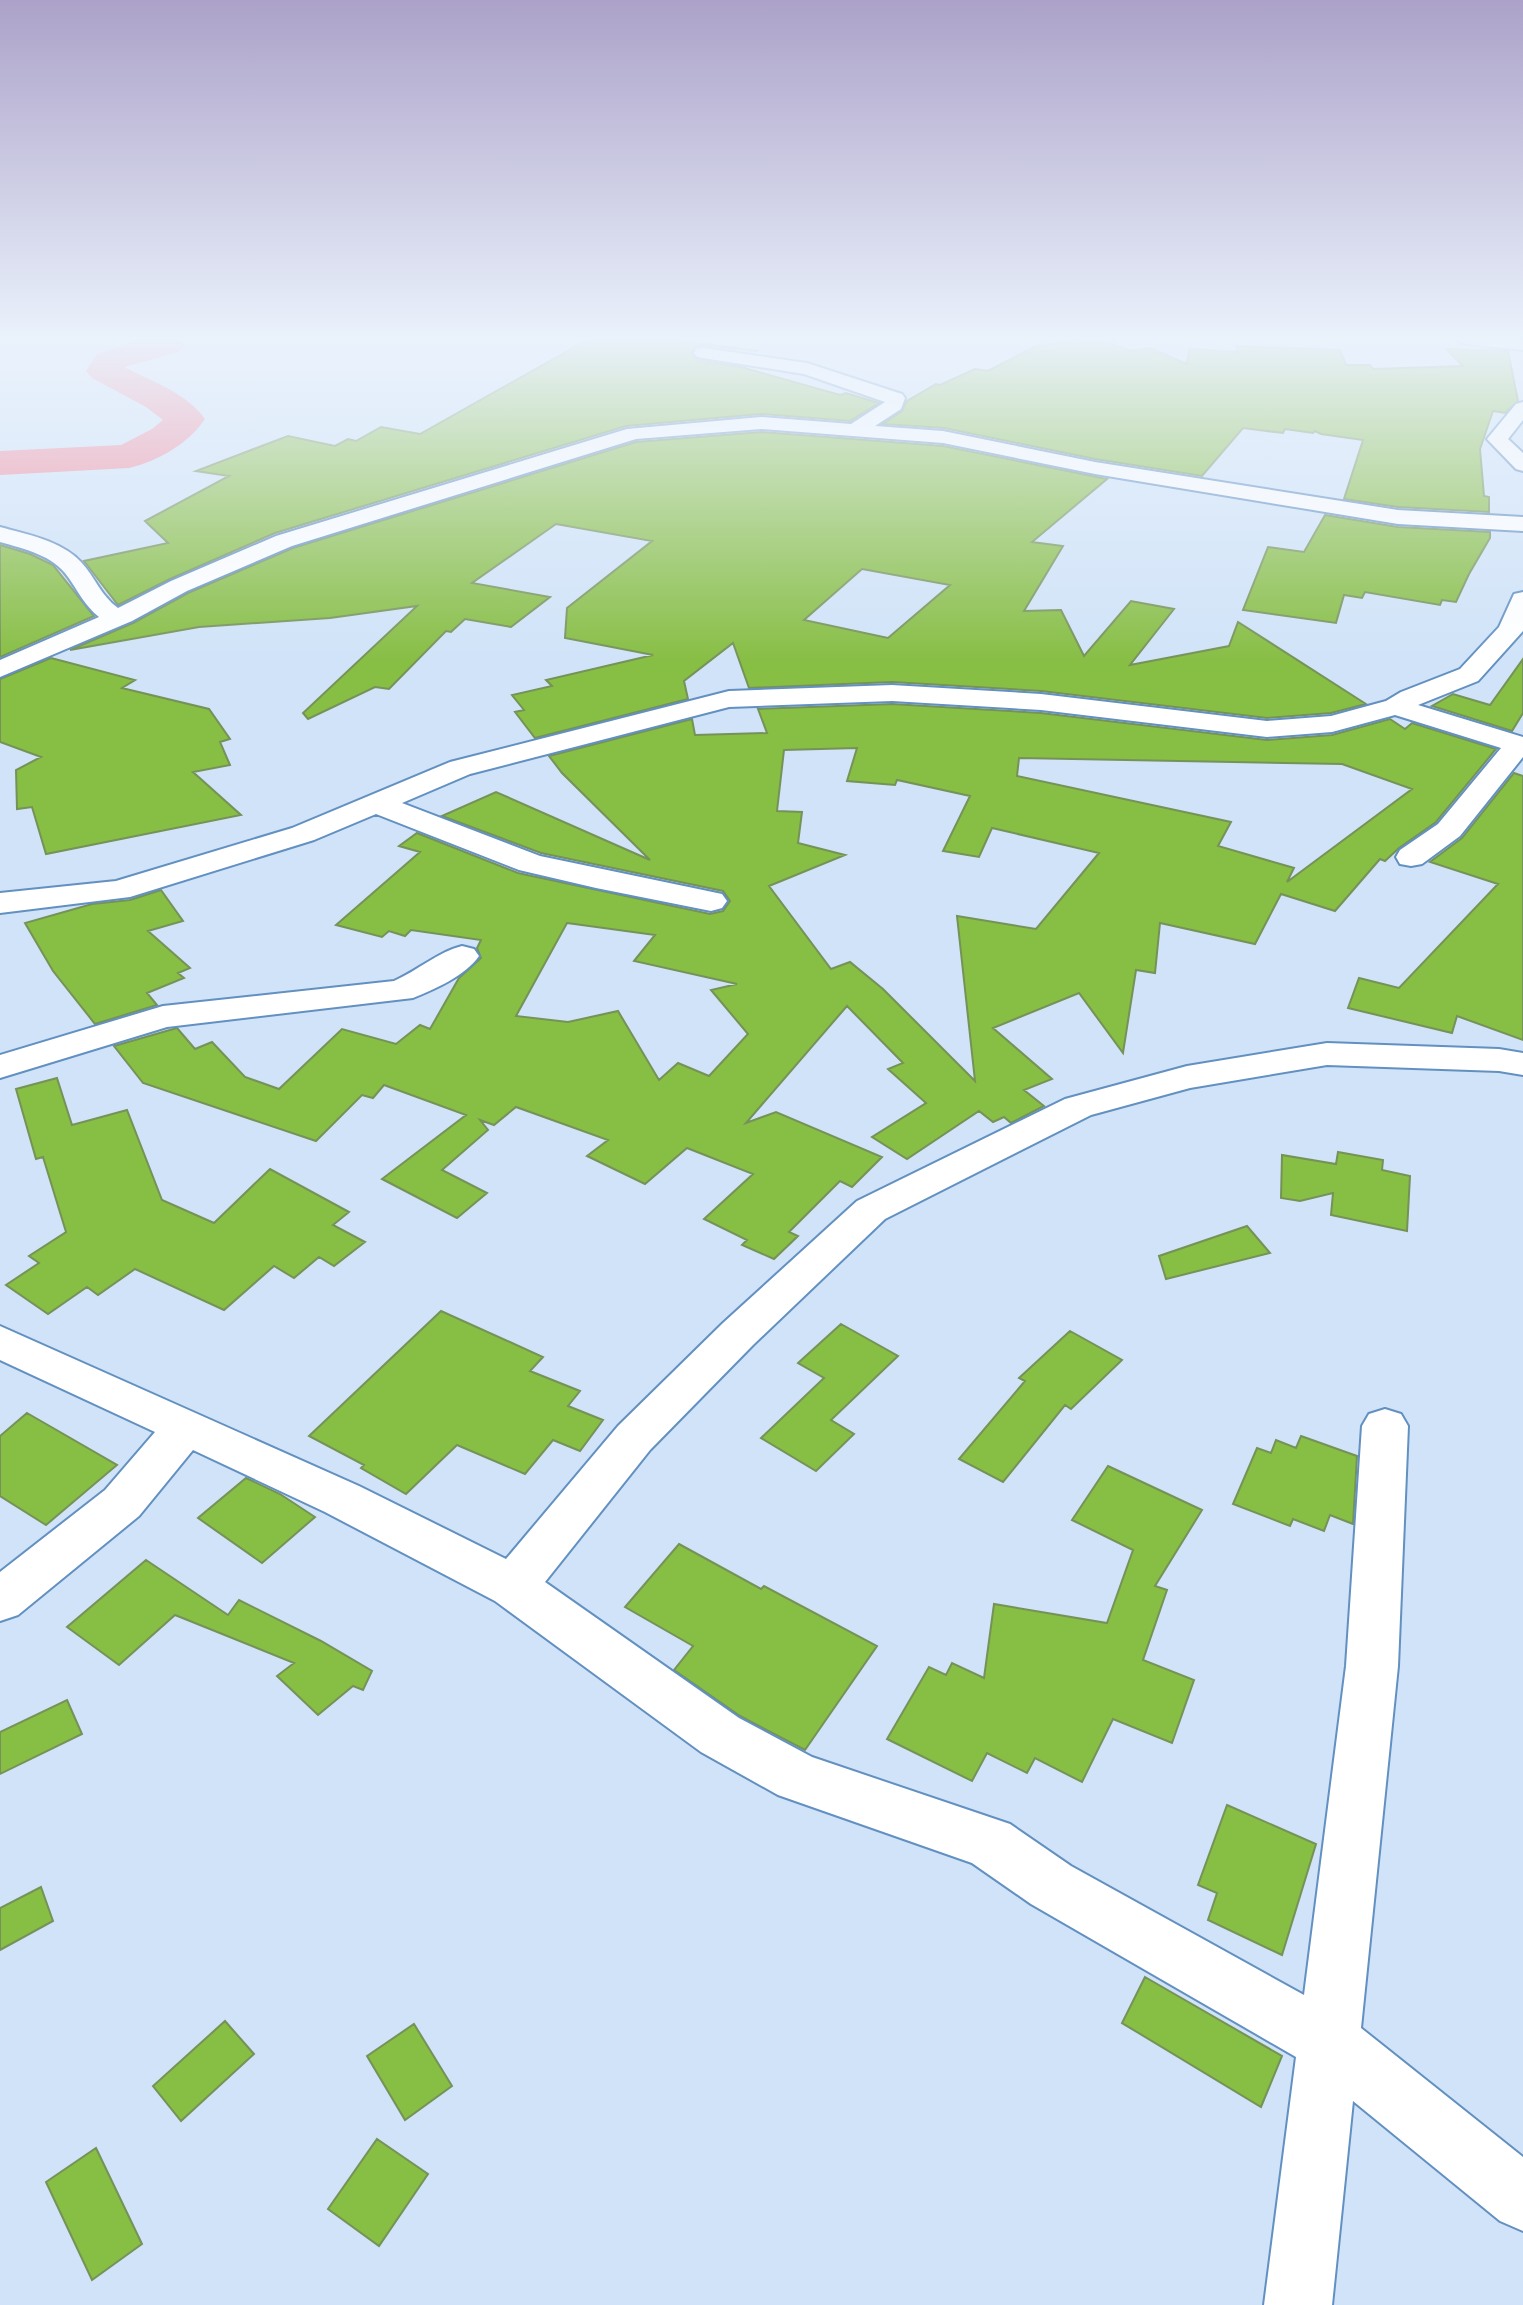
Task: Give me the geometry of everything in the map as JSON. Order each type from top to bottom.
[{"type":"street","points":[[0,669],[117,618],[179,586],[284,541],[590,447]]},
{"type":"street","points":[[991,447],[1109,470],[1398,517],[1523,524]]},
{"type":"street","points":[[1505,447],[1523,465]]},
{"type":"street","points":[[0,534],[55,554],[70,564],[101,610],[117,618]]},
{"type":"street","points":[[0,903],[119,890],[303,834],[460,768],[729,699],[892,693],[1041,702],[1267,729],[1332,723],[1396,707],[1410,698],[1469,676],[1517,630],[1523,599]]},
{"type":"street","points":[[1396,707],[1521,746],[1449,830],[1411,857]]},
{"type":"street","points":[[375,803],[530,863],[710,901]]},
{"type":"street","points":[[0,1067],[163,1017],[401,991],[426,980],[462,956]]},
{"type":"street","points":[[513,1586],[634,1438],[738,1334],[871,1210],[1077,1107],[1187,1077],[1326,1054],[1499,1060],[1523,1064]]},
{"type":"street","points":[[0,1342],[342,1499],[513,1586],[720,1735],[797,1777],[990,1843],[1051,1885],[1329,2043],[1523,2198]]},
{"type":"street","points":[[1298,2305],[1372,1666],[1385,1426]]},
{"type":"street","points":[[0,1600],[122,1503],[186,1427]]},
{"type":"building","points":[[260,447],[559,447],[275,533],[118,605],[84,561],[168,543],[145,521],[229,476],[196,471]]},
{"type":"building","points":[[621,447],[946,447],[1107,479],[1032,542],[1063,546],[1024,611],[1061,610],[1084,656],[1131,601],[1174,609],[1130,665],[1229,646],[1238,622],[1366,704],[1331,713],[1267,718],[1041,691],[892,682],[749,688],[733,643],[684,681],[688,699],[535,738],[515,712],[524,710],[512,695],[552,686],[546,680],[653,655],[565,638],[567,608],[652,541],[556,524],[472,583],[550,597],[511,627],[465,619],[451,632],[446,631],[389,689],[375,687],[308,719],[303,713],[417,606],[330,618],[199,627],[70,650],[133,623],[188,593],[293,548]],"holes":[[[862,569],[950,585],[888,638],[804,620]]]},
{"type":"building","points":[[1034,447],[1227,447],[1202,476]]},
{"type":"building","points":[[1361,447],[1481,447],[1484,496],[1489,497],[1489,512],[1398,507],[1344,499]]},
{"type":"building","points":[[1325,515],[1398,527],[1490,532],[1490,538],[1456,602],[1442,600],[1440,605],[1365,592],[1362,598],[1344,595],[1336,623],[1243,610],[1268,547],[1304,552]]},
{"type":"building","points":[[0,545],[30,554],[53,565],[94,616],[0,657]]},
{"type":"building","points":[[51,658],[135,680],[122,688],[209,709],[230,739],[220,742],[230,765],[193,772],[241,815],[46,854],[32,807],[17,809],[16,770],[41,757],[0,742],[0,679]]},
{"type":"building","points":[[1523,659],[1523,713],[1512,731],[1432,706],[1453,694],[1490,705]]},
{"type":"building","points":[[892,704],[1041,713],[1267,740],[1332,735],[1390,719],[1405,729],[1412,723],[1496,749],[1436,822],[1385,861],[1380,859],[1335,911],[1281,894],[1255,944],[1160,923],[1155,973],[1136,970],[1123,1053],[1079,993],[993,1028],[1052,1079],[1024,1090],[1044,1106],[1011,1123],[1004,1117],[993,1122],[979,1111],[907,1159],[872,1137],[926,1103],[888,1069],[903,1063],[847,1006],[746,1123],[776,1112],[882,1157],[852,1187],[840,1181],[789,1232],[798,1236],[774,1259],[742,1245],[747,1240],[704,1219],[753,1174],[687,1148],[645,1184],[587,1156],[608,1140],[516,1107],[494,1125],[480,1120],[488,1130],[442,1170],[487,1193],[457,1218],[382,1179],[466,1115],[384,1085],[373,1098],[362,1095],[316,1141],[143,1083],[114,1046],[177,1028],[195,1049],[212,1042],[245,1077],[279,1089],[342,1029],[396,1044],[420,1025],[430,1029],[459,978],[481,958],[477,948],[481,940],[411,930],[405,936],[389,931],[382,937],[336,925],[420,852],[399,846],[417,833],[518,873],[710,914],[723,911],[730,901],[723,891],[541,853],[442,816],[496,792],[650,860],[562,773],[549,756],[692,719],[695,735],[767,733],[758,709]],"holes":[[[857,748],[847,781],[895,785],[897,780],[970,796],[943,851],[979,857],[992,828],[1099,853],[1036,929],[957,916],[975,1081],[883,989],[850,962],[831,969],[769,886],[845,855],[798,843],[802,812],[777,811],[784,750]],[[1019,758],[1342,764],[1412,789],[1287,882],[1294,868],[1218,846],[1231,822],[1017,776]],[[567,923],[655,935],[634,961],[737,984],[711,990],[748,1034],[709,1076],[678,1063],[659,1080],[618,1011],[568,1022],[516,1016]]]},
{"type":"building","points":[[1514,773],[1523,776],[1523,1040],[1457,1016],[1452,1033],[1348,1008],[1359,978],[1399,988],[1498,884],[1430,862],[1462,838]]},
{"type":"building","points":[[161,890],[183,921],[148,931],[190,968],[178,973],[184,978],[147,993],[157,1005],[95,1024],[53,971],[25,923],[92,904],[130,900]]},
{"type":"building","points":[[57,1078],[72,1125],[127,1110],[162,1200],[214,1223],[270,1169],[349,1212],[333,1225],[365,1242],[334,1266],[319,1257],[294,1278],[274,1266],[224,1310],[135,1269],[98,1295],[87,1287],[48,1314],[6,1285],[39,1263],[29,1256],[66,1232],[43,1157],[36,1159],[16,1089]]},
{"type":"building","points":[[1338,1152],[1383,1160],[1382,1170],[1410,1176],[1407,1231],[1331,1215],[1333,1193],[1300,1201],[1281,1198],[1282,1155],[1336,1164]]},
{"type":"building","points":[[1247,1226],[1270,1253],[1166,1279],[1159,1256]]},
{"type":"building","points":[[441,1311],[543,1357],[530,1371],[580,1391],[568,1406],[603,1420],[580,1451],[553,1440],[525,1474],[457,1445],[406,1494],[361,1468],[364,1465],[309,1436]]},
{"type":"building","points":[[841,1324],[898,1356],[831,1420],[854,1434],[816,1471],[761,1438],[824,1378],[798,1363]]},
{"type":"building","points":[[1070,1331],[1122,1360],[1071,1409],[1065,1405],[1003,1482],[959,1459],[1025,1381],[1019,1378]]},
{"type":"building","points":[[27,1413],[117,1465],[46,1525],[0,1496],[0,1436]]},
{"type":"building","points":[[1301,1436],[1357,1456],[1353,1524],[1330,1515],[1324,1531],[1293,1519],[1290,1526],[1233,1504],[1257,1448],[1271,1453],[1276,1440],[1296,1448]]},
{"type":"building","points":[[1108,1466],[1202,1510],[1155,1586],[1167,1590],[1143,1660],[1194,1680],[1172,1743],[1113,1719],[1082,1782],[1035,1758],[1027,1773],[987,1753],[972,1781],[887,1739],[929,1667],[946,1675],[952,1663],[984,1678],[994,1604],[1107,1623],[1133,1550],[1072,1520]]},
{"type":"building","points":[[246,1478],[280,1494],[315,1517],[262,1563],[198,1518]]},
{"type":"building","points":[[679,1544],[761,1589],[764,1586],[877,1646],[805,1750],[740,1716],[674,1670],[693,1646],[625,1607]]},
{"type":"building","points":[[146,1560],[228,1615],[239,1600],[321,1641],[372,1671],[363,1690],[353,1686],[318,1715],[277,1676],[294,1663],[175,1615],[119,1665],[67,1627]]},
{"type":"building","points":[[67,1700],[82,1734],[0,1774],[0,1732]]},
{"type":"building","points":[[1227,1805],[1316,1844],[1282,1955],[1208,1920],[1217,1893],[1198,1885]]},
{"type":"building","points":[[41,1887],[53,1921],[0,1950],[0,1908]]},
{"type":"building","points":[[1145,1977],[1282,2056],[1261,2107],[1122,2023]]},
{"type":"building","points":[[225,2021],[254,2054],[181,2121],[153,2086]]},
{"type":"building","points":[[414,2024],[452,2086],[405,2120],[367,2056]]},
{"type":"building","points":[[377,2139],[428,2174],[379,2246],[328,2209]]},
{"type":"building","points":[[96,2148],[142,2244],[92,2280],[46,2182]]},
{"type":"waterway","points":[[0,463],[129,456],[147,447]]}]
